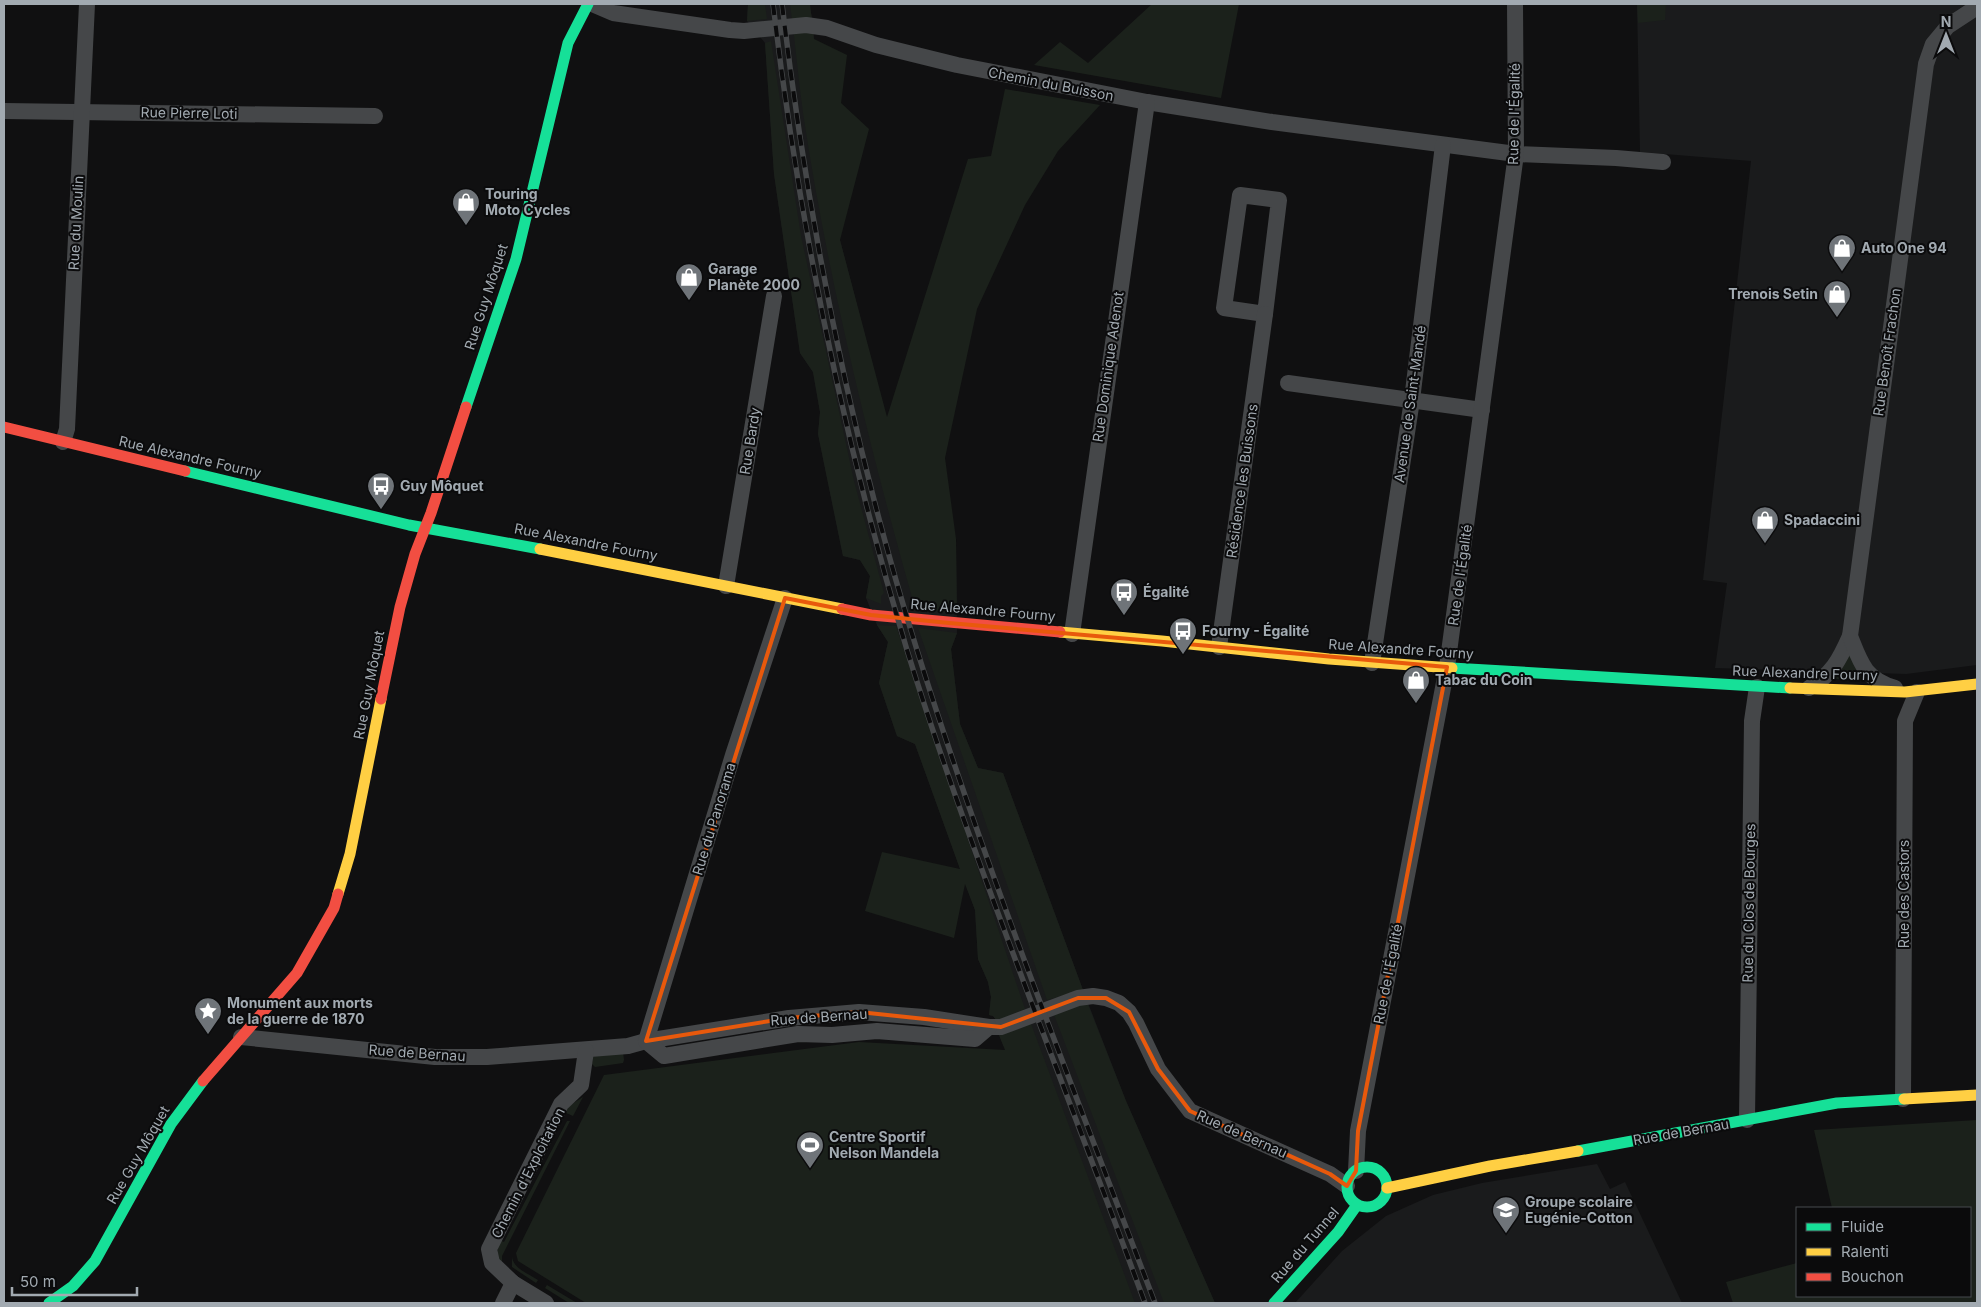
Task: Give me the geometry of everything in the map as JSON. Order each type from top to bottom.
[{"type":"street","name":"Rue du Moulin","points":[[63,442],[67,428],[87,4]]},
{"type":"street","name":"Chemin du Buisson","points":[[590,4],[613,13],[744,31],[806,25],[827,28],[876,45],[1033,81],[1147,102],[1305,127],[1516,154],[1663,162]]},
{"type":"street","name":"Rue Guy Môquet","points":[[49,1303],[73,1286],[95,1261],[171,1124],[202,1082],[297,973],[334,908],[350,854],[400,607],[424,528],[516,260],[568,43],[590,4]]},
{"type":"street","name":"Rue de l'Égalité","points":[[1356,1171],[1358,1131],[1447,667],[1516,154],[1515,4]]},
{"type":"street","name":"Rue Benoît Frachon","points":[[1911,692],[1888,686],[1871,678],[1861,665],[1850,636],[1926,64],[1933,44],[1948,26],[1977,7]]},
{"type":"street","name":"Rue Dominique Adenot","points":[[1072,634],[1147,102]]},
{"type":"street","name":"Rue Pierre Loti","points":[[4,110],[375,116]]},
{"type":"street","name":"Avenue de Saint-Mandé","points":[[1372,663],[1412,400],[1443,145]]},
{"type":"street","name":"Résidence les Buissons","points":[[1219,647],[1265,314],[1279,200],[1240,195],[1224,308],[1265,314]]},
{"type":"street","name":"Rue Bardy","points":[[726,586],[774,296]]},
{"type":"street","points":[[1288,383],[1482,410]]},
{"type":"street","name":"Rue Alexandre Fourny","points":[[4,427],[424,528],[492,539],[871,614],[1372,663],[1758,686],[1911,692],[1977,684]]},
{"type":"street","name":"Rue du Panorama","points":[[646,1041],[733,755],[786,598]]},
{"type":"street","points":[[1809,688],[1825,678],[1839,662],[1850,636]]},
{"type":"street","name":"Rue du Clos de Bourges","points":[[1747,1120],[1752,721],[1758,686]]},
{"type":"street","name":"Rue des Castors","points":[[1903,1099],[1905,721],[1911,692]]},
{"type":"street","name":"Rue de Bernau","points":[[241,1036],[435,1057],[487,1057],[586,1051],[628,1046],[646,1041],[790,1018],[859,1012],[924,1016],[995,1027],[1078,998],[1093,996],[1119,1003],[1129,1012],[1158,1069],[1190,1111],[1330,1174],[1347,1186]]},
{"type":"street","name":"Chemin d'Exploitation","points":[[546,1303],[513,1283],[492,1263],[490,1249],[562,1104],[581,1085],[586,1051]]},
{"type":"street","name":"Rue de Bernau","points":[[1388,1188],[1490,1166],[1837,1103],[1977,1095]]},
{"type":"street","points":[[1368,1167],[1380,1171],[1384,1176],[1388,1188],[1382,1201],[1377,1205],[1364,1207],[1357,1205],[1350,1197],[1347,1186],[1351,1175],[1356,1171],[1368,1167]]},
{"type":"street","name":"Rue du Tunnel","points":[[1274,1303],[1338,1232],[1357,1205]]},
{"type":"street","points":[[504,1303],[513,1283]]},
{"type":"highlighted area","points":[[785,598],[871,615],[1447,667],[1358,1131],[1356,1171],[1347,1186],[1330,1174],[1190,1111],[1158,1069],[1129,1012],[1106,998],[1078,998],[1001,1027],[859,1012],[789,1018],[646,1041]]},
{"type":"shaded area","points":[[748,4],[809,4],[812,17],[822,135],[840,240],[885,412],[926,547],[956,539],[957,633],[951,649],[960,724],[978,768],[1003,773],[1126,1101],[1215,1303],[1112,1303],[1030,1085],[1003,1045],[997,1021],[993,1016],[989,1015],[991,997],[988,982],[978,959],[975,910],[915,744],[897,736],[879,683],[888,642],[877,625],[866,598],[870,576],[860,560],[843,556],[818,434],[820,412],[813,372],[800,353],[774,174],[765,43],[747,21]]},
{"type":"shaded area","points":[[748,4],[765,4],[767,19],[747,21]]},
{"type":"shaded area","points":[[790,4],[810,4],[814,39],[847,55],[841,103],[869,129],[840,240],[887,417],[968,159],[991,156],[1005,89],[1100,105],[1058,151],[1025,205],[977,309],[945,458],[956,539],[957,613],[915,608],[898,547],[866,424],[837,300],[803,113]]},
{"type":"shaded area","points":[[1152,4],[1239,4],[1221,98],[1034,65],[1060,42],[1088,63]]},
{"type":"shaded area","points":[[1637,4],[1977,4],[1977,665],[1906,674],[1715,668],[1727,583],[1703,580],[1751,161],[1640,152]]},
{"type":"shaded area","points":[[1637,4],[1666,4],[1665,20],[1638,23]]},
{"type":"shaded area","points":[[771,41],[801,236],[854,481],[884,593],[881,596],[881,604],[866,598],[870,576],[860,560],[843,556],[818,434],[820,412],[813,372],[800,353],[774,174],[765,43]]},
{"type":"shaded area","points":[[877,625],[896,626],[1025,1009],[997,1021],[993,1016],[989,1015],[991,997],[988,982],[978,959],[975,910],[965,884],[954,938],[865,911],[882,852],[960,869],[915,744],[897,736],[879,683],[888,642]]},
{"type":"shaded area","points":[[918,628],[957,633],[951,649],[960,724],[978,768],[1003,773],[1083,990],[1047,1000]]},
{"type":"shaded area","points":[[1848,650],[1867,680],[1831,679]]},
{"type":"shaded area","points":[[1087,1002],[1126,1101],[1215,1303],[1164,1303],[1053,1012]]},
{"type":"shaded area","name":"Centre Sportif Nelson Mandela","points":[[1030,1021],[1135,1303],[586,1303],[518,1261],[516,1253],[604,1075],[859,1042],[1005,1050],[999,1035]]},
{"type":"shaded area","points":[[623,1052],[623,1063],[595,1067],[592,1064],[593,1057],[602,1053]]},
{"type":"shaded area","points":[[583,1097],[573,1116],[564,1112],[572,1104]]},
{"type":"shaded area","points":[[1977,1120],[1977,1303],[1733,1303],[1726,1282],[1796,1263],[1796,1297],[1971,1297],[1971,1207],[1832,1207],[1814,1130]]},
{"type":"shaded area","points":[[567,1121],[570,1121],[502,1256],[502,1266],[497,1255],[499,1240],[504,1242]]},
{"type":"shaded area","name":"Groupe scolaire Eugénie-Cotton","points":[[1597,1164],[1610,1189],[1625,1182],[1682,1303],[1295,1303],[1342,1251],[1386,1216],[1433,1195],[1482,1183]]},
{"type":"shaded area","points":[[512,1256],[518,1267],[538,1280],[536,1283],[512,1267]]},
{"type":"shaded area","points":[[547,1285],[577,1303],[569,1303],[545,1288]]},
{"type":"railway","points":[[773,4],[796,168],[810,249],[843,411],[884,571],[921,695],[967,828],[1145,1303]]},
{"type":"railway","points":[[782,4],[805,167],[834,330],[852,411],[893,571],[944,733],[1001,897],[1155,1303]]},
{"type":"traffic: fast","points":[[466,407],[516,259],[568,43],[588,4]]},
{"type":"traffic: fast","points":[[185,471],[409,525],[540,549]]},
{"type":"traffic: fast","points":[[1452,668],[1790,688]]},
{"type":"traffic: fast","points":[[49,1303],[73,1286],[95,1261],[171,1124],[203,1081]]},
{"type":"traffic: fast","points":[[1578,1151],[1837,1103],[1904,1099]]},
{"type":"traffic: fast","points":[[1371,1167],[1378,1170],[1384,1176],[1387,1187],[1386,1195],[1378,1204],[1371,1207],[1363,1207],[1356,1204],[1348,1195],[1347,1183],[1350,1176],[1359,1168],[1371,1167]]},
{"type":"traffic: fast","points":[[1274,1303],[1338,1232],[1357,1205]]},
{"type":"traffic: slow","points":[[540,549],[842,609]]},
{"type":"traffic: slow","points":[[1060,632],[1329,659],[1452,668]]},
{"type":"traffic: slow","points":[[1790,688],[1905,692],[1977,684]]},
{"type":"traffic: slow","points":[[338,894],[350,854],[381,699]]},
{"type":"traffic: slow","points":[[1904,1099],[1977,1095]]},
{"type":"traffic: slow","points":[[1387,1188],[1490,1166],[1578,1151]]},
{"type":"traffic: jam","points":[[381,699],[400,607],[415,554],[431,513],[466,407]]},
{"type":"traffic: jam","points":[[4,427],[185,471]]},
{"type":"traffic: jam","points":[[842,609],[871,615],[1060,632]]},
{"type":"traffic: jam","points":[[203,1081],[297,973],[334,908],[338,894]]},
{"type":"place","name":"Touring Moto Cycles","points":[[466,226]]},
{"type":"place","name":"Auto One 94","points":[[1842,272]]},
{"type":"place","name":"Garage Planète 2000","points":[[689,301]]},
{"type":"place","name":"Trenois Setin","points":[[1837,318]]},
{"type":"place","name":"Guy Môquet","points":[[381,510]]},
{"type":"place","name":"Spadaccini","points":[[1765,544]]},
{"type":"place","name":"Égalité","points":[[1124,616]]},
{"type":"place","name":"Fourny - Égalité","points":[[1183,655]]},
{"type":"place","name":"Tabac du Coin","points":[[1416,704]]},
{"type":"place","name":"Monument aux morts de la guerre de 1870","points":[[208,1035]]},
{"type":"place","name":"Centre Sportif Nelson Mandela","points":[[810,1169]]},
{"type":"place","name":"Groupe scolaire Eugénie-Cotton","points":[[1506,1234]]}]
